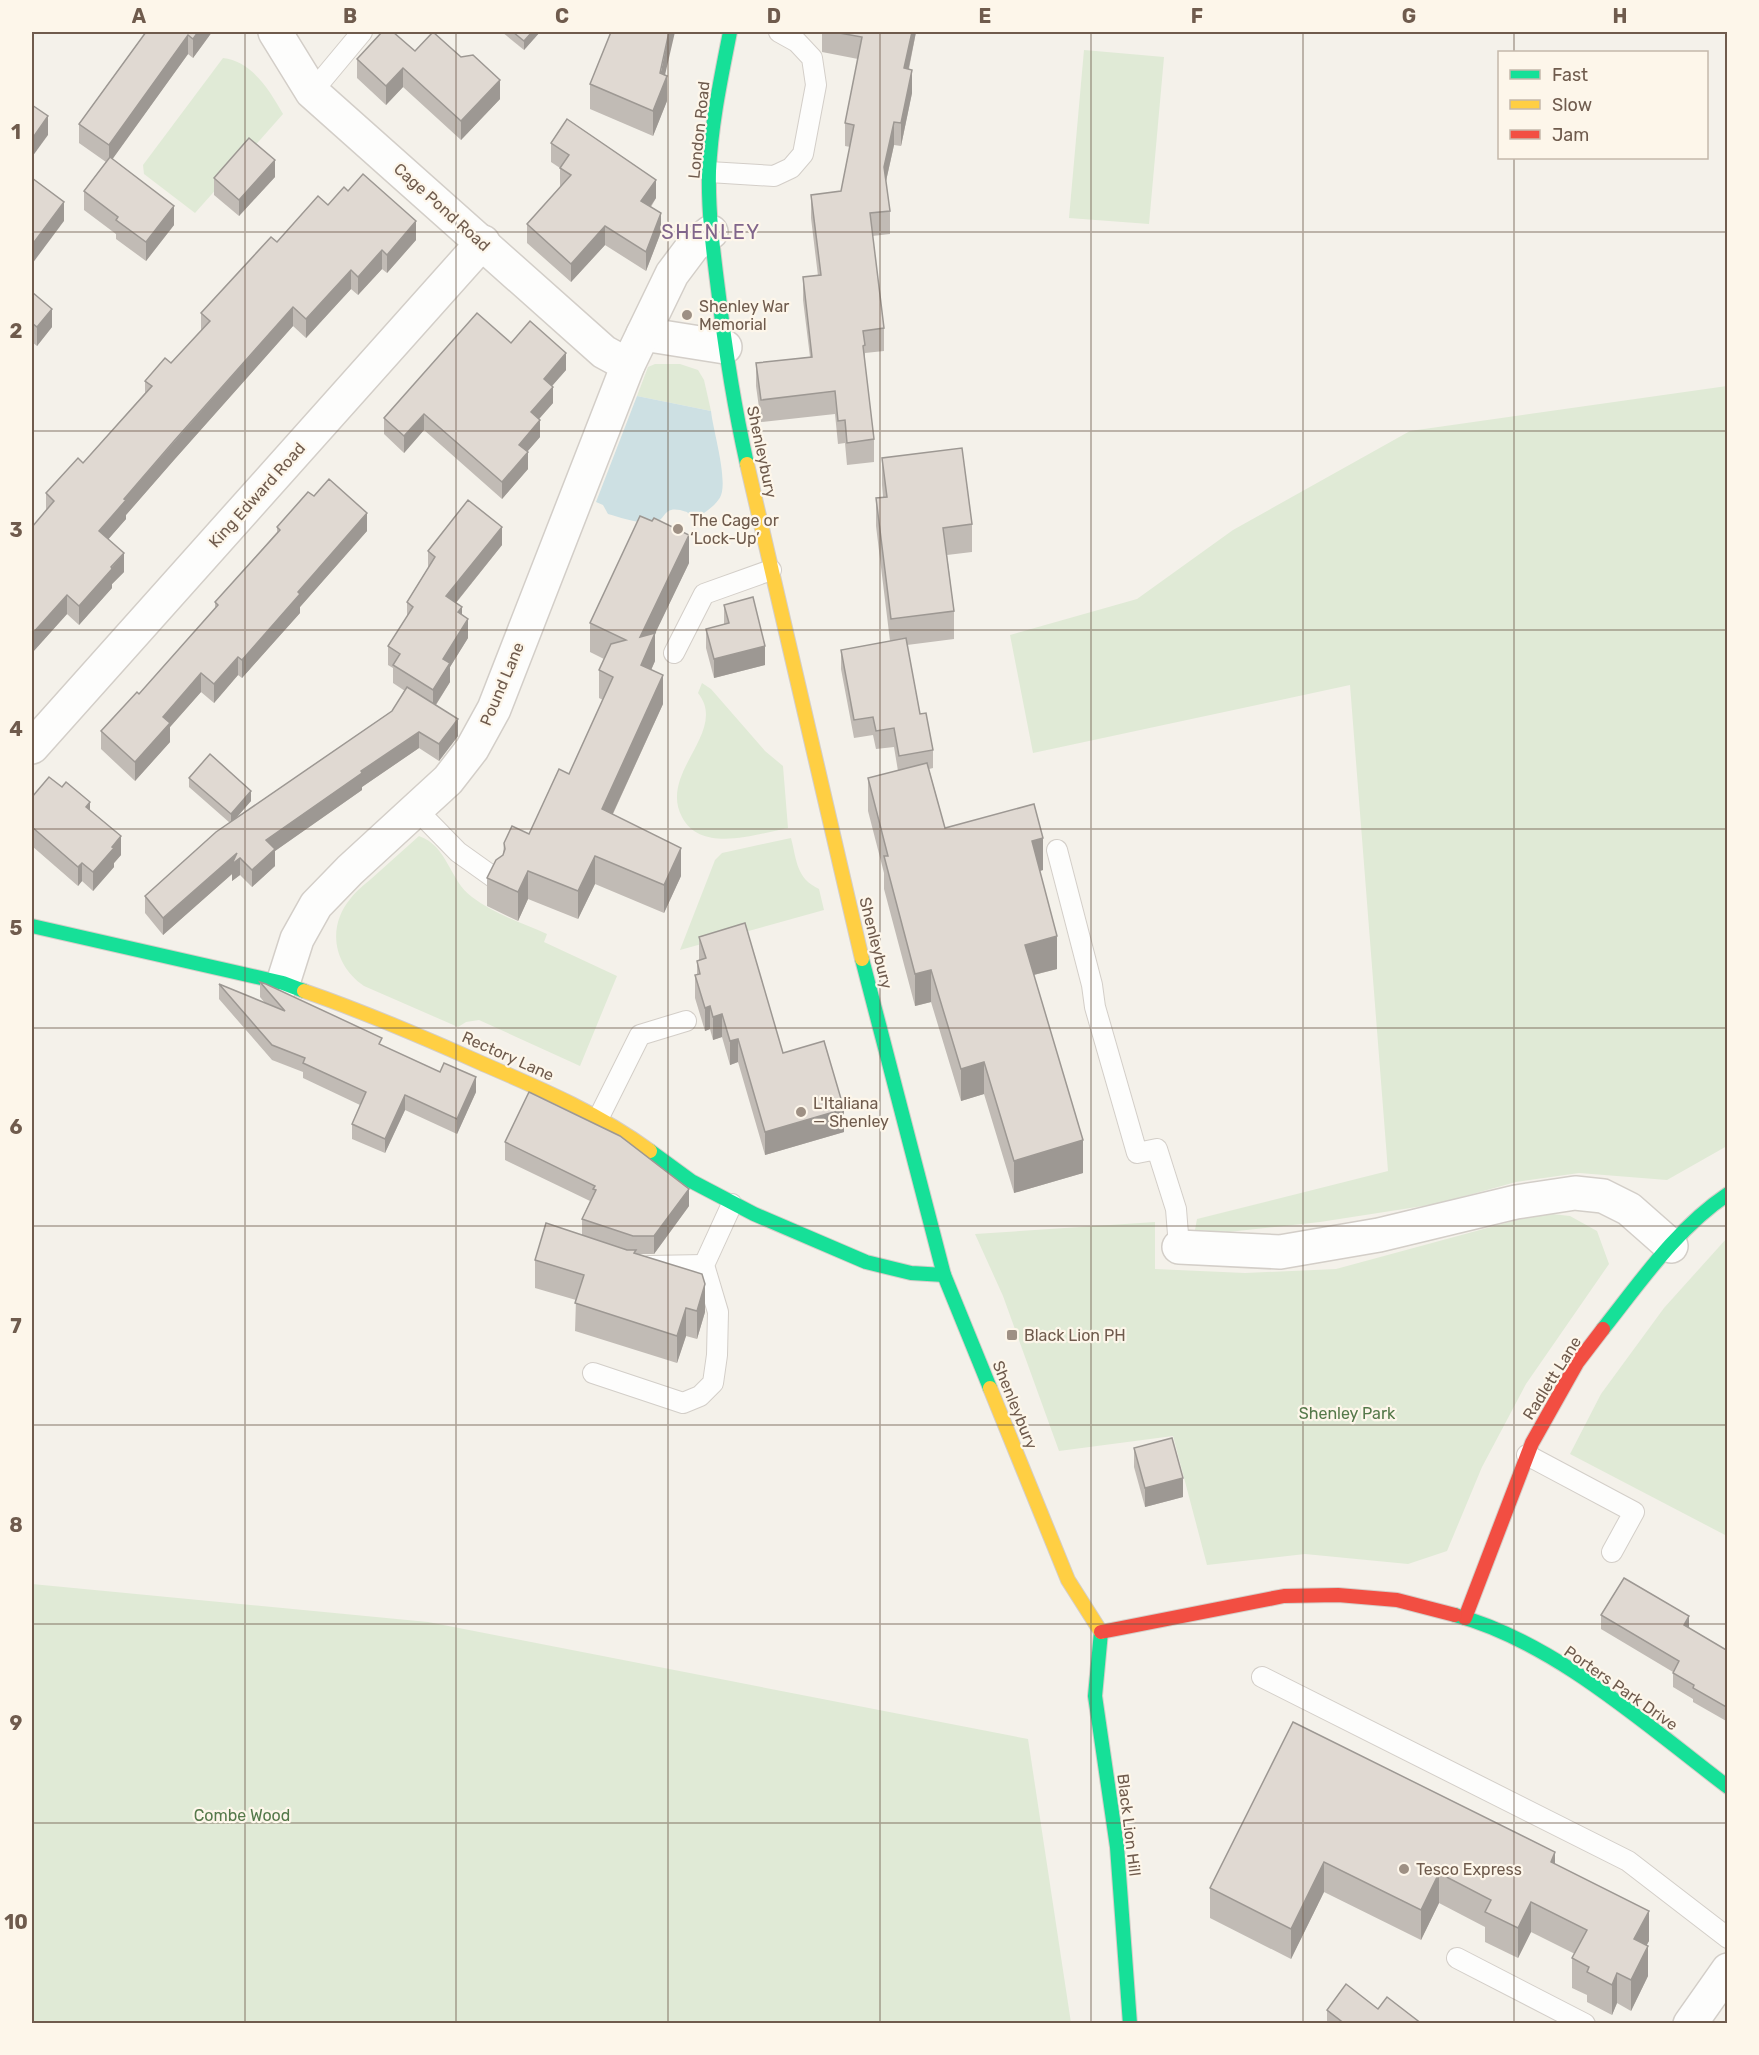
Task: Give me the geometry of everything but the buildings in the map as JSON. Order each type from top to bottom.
[{"type":"street","name":"Cage Pond Road","points":[[275,32],[312,92],[604,352],[628,365]]},
{"type":"street","name":"London Road","points":[[711,232],[709,172],[715,107],[730,32]]},
{"type":"street","name":"Pound Lane","points":[[283,983],[297,939],[318,903],[448,780],[471,749],[494,709],[628,365],[672,274],[693,246],[711,232]]},
{"type":"street","name":"Shenleybury","points":[[711,232],[725,347],[737,420],[865,971],[945,1275],[1068,1580],[1101,1632]]},
{"type":"street","name":"King Edward Road","points":[[32,747],[483,242]]},
{"type":"street","points":[[643,334],[725,347]]},
{"type":"street","name":"Rectory Lane","points":[[32,926],[283,983],[365,1012],[569,1101],[620,1129],[691,1180],[732,1204],[866,1262],[911,1274],[945,1275]]},
{"type":"street","points":[[1179,1248],[1280,1252],[1379,1235],[1516,1202],[1575,1193],[1603,1196],[1629,1209],[1671,1246]]},
{"type":"street","name":"Radlett Lane","points":[[1465,1618],[1532,1443],[1577,1363],[1659,1258],[1707,1208],[1728,1194]]},
{"type":"street","name":"Porters Park Drive","points":[[1101,1632],[1284,1596],[1338,1595],[1397,1600],[1465,1618],[1516,1638],[1583,1677],[1728,1787]]},
{"type":"street","name":"Black Lion Hill","points":[[1101,1632],[1095,1696],[1117,1847],[1130,2024]]},
{"type":"street","points":[[1690,2024],[1728,1970]]},
{"type":"lane","points":[[312,92],[362,32]]},
{"type":"lane","points":[[709,172],[774,176],[791,168],[803,154],[816,85],[812,58],[797,42],[779,32]]},
{"type":"lane","points":[[674,653],[704,594],[771,570]]},
{"type":"lane","points":[[416,809],[458,852],[493,877]]},
{"type":"lane","points":[[1057,850],[1092,985],[1095,1007],[1137,1153],[1157,1149],[1176,1209],[1179,1248]]},
{"type":"lane","points":[[599,1117],[640,1035],[686,1021]]},
{"type":"lane","points":[[592,1373],[683,1403],[699,1396],[713,1383],[717,1355],[718,1312],[704,1265],[732,1204]]},
{"type":"lane","points":[[631,1266],[704,1265]]},
{"type":"lane","points":[[1527,1455],[1634,1512],[1612,1552]]},
{"type":"lane","points":[[1262,1677],[1628,1861],[1728,1938]]},
{"type":"lane","points":[[1457,1958],[1585,2024]]},
{"type":"green space","points":[[1084,50],[1164,57],[1149,224],[1069,218]]},
{"type":"green space","points":[[223,58],[243,65],[259,78],[283,114],[195,213],[144,174],[143,165]]},
{"type":"green space","points":[[655,364],[680,364],[698,370],[704,380],[711,411],[637,396],[648,367]]},
{"type":"green space","points":[[1727,386],[1727,1146],[1667,1180],[1579,1173],[1516,1182],[1436,1204],[1320,1222],[1228,1232],[1195,1230],[1197,1219],[1388,1171],[1350,685],[1033,753],[1010,635],[1137,599],[1233,530],[1410,431]]},
{"type":"green space","points":[[702,683],[711,689],[765,751],[783,766],[788,828],[746,837],[716,838],[702,835],[691,828],[682,817],[677,800],[679,784],[705,722],[705,708],[698,693]]},
{"type":"green space","points":[[419,836],[436,847],[458,882],[472,897],[499,913],[547,934],[544,942],[617,976],[580,1066],[479,1020],[466,1022],[458,1027],[364,986],[346,968],[340,957],[336,933],[343,909],[358,890]]},
{"type":"green space","points":[[791,838],[799,868],[806,880],[819,889],[824,910],[680,950],[715,860],[722,853]]},
{"type":"green space","name":"Shenley Park","points":[[1543,1213],[1570,1216],[1597,1231],[1609,1264],[1526,1384],[1482,1467],[1447,1551],[1408,1564],[1305,1554],[1207,1565],[1173,1436],[1059,1451],[1003,1296],[975,1234],[1155,1222],[1155,1269],[1245,1273],[1336,1269]]},
{"type":"green space","points":[[1727,1238],[1727,1536],[1570,1454],[1601,1394],[1664,1308]]},
{"type":"green space","name":"Combe Wood","points":[[32,1584],[428,1622],[1028,1739],[1071,2023],[32,2023]]},
{"type":"shaded area","points":[[637,396],[711,411],[722,470],[722,492],[714,505],[694,520],[687,512],[673,509],[659,521],[638,522],[608,514],[603,505],[596,502]]},
{"type":"traffic: fast","points":[[730,32],[712,136],[709,201],[724,333],[747,464]]},
{"type":"traffic: fast","points":[[32,926],[283,983],[304,991]]},
{"type":"traffic: fast","points":[[862,959],[944,1275],[990,1388]]},
{"type":"traffic: fast","points":[[650,1151],[691,1181],[754,1214],[866,1262],[911,1273],[944,1275]]},
{"type":"traffic: fast","points":[[1603,1329],[1676,1239],[1728,1194]]},
{"type":"traffic: fast","points":[[1455,1615],[1492,1628],[1564,1665],[1632,1712],[1728,1787]]},
{"type":"traffic: fast","points":[[1101,1632],[1095,1696],[1117,1847],[1130,2024]]},
{"type":"traffic: slow","points":[[747,464],[862,959]]},
{"type":"traffic: slow","points":[[304,991],[394,1025],[547,1092],[610,1125],[650,1151]]},
{"type":"traffic: slow","points":[[990,1388],[1068,1580],[1101,1632]]},
{"type":"traffic: jam","points":[[1465,1618],[1532,1443],[1577,1363],[1603,1329]]},
{"type":"traffic: jam","points":[[1101,1632],[1284,1596],[1338,1595],[1397,1600],[1455,1615]]},
{"type":"place","name":"Shenley War Memorial","points":[[687,315]]},
{"type":"place","name":"The Cage or ‘Lock-Up’","points":[[678,529]]},
{"type":"place","name":"L'Italiana — Shenley","points":[[801,1112]]},
{"type":"place","name":"Black Lion PH","points":[[1012,1335]]},
{"type":"place","name":"Tesco Express","points":[[1404,1869]]},
{"type":"district","name":"SHENLEY","points":[[711,232]]}]
